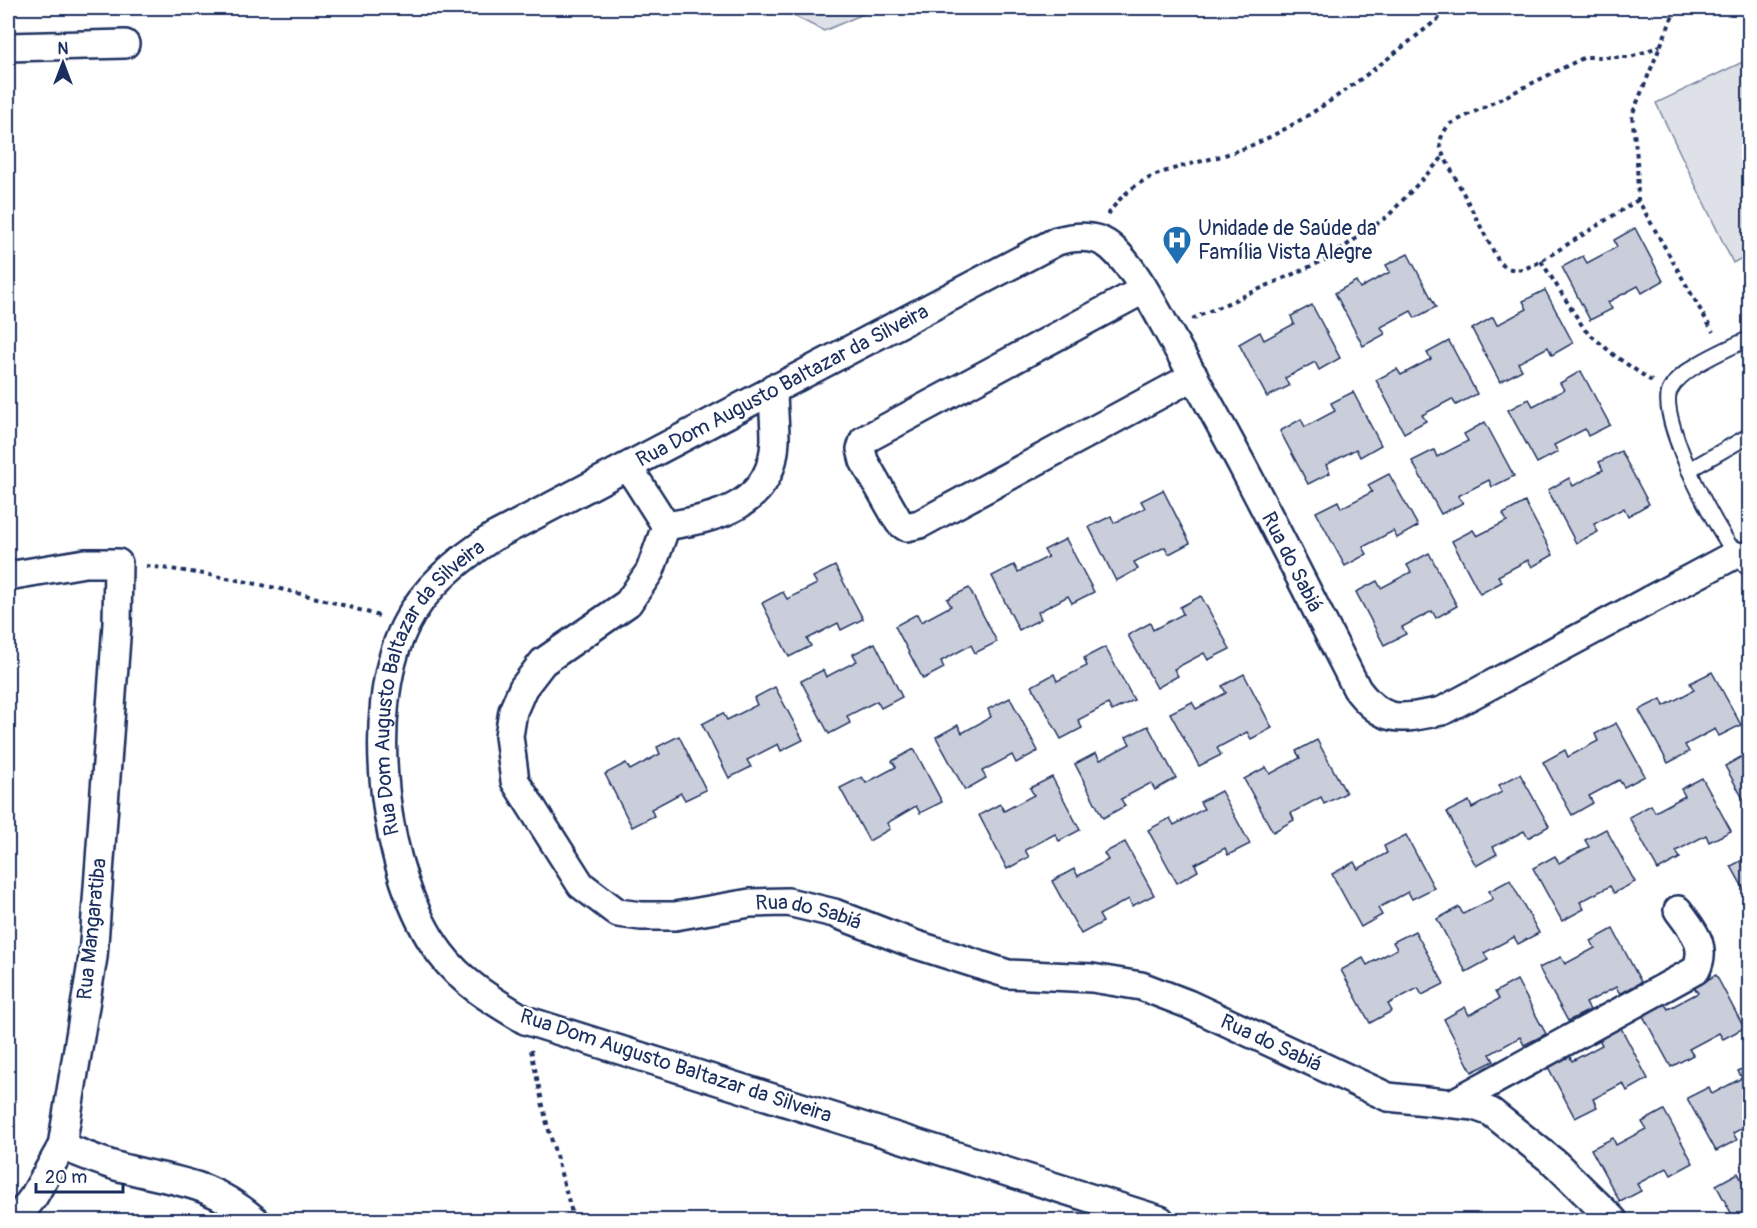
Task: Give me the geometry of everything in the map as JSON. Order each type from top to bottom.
[{"type":"street","points":[[8,47],[125,44]]},
{"type":"street","name":"Rua Dom Augusto Baltazar da Silveira","points":[[1093,238],[1074,236],[1056,241],[772,388],[629,468],[477,548],[452,567],[437,582],[405,624],[394,651],[383,723],[386,792],[394,855],[418,916],[440,953],[479,993],[525,1020],[1160,1221]]},
{"type":"street","name":"Rua do Sabiá","points":[[1093,238],[1110,246],[1121,257],[1143,290],[1244,467],[1357,689],[1371,707],[1388,717],[1442,711],[1744,557]]},
{"type":"street","points":[[1143,290],[864,440],[861,449],[864,460],[899,522],[906,527],[920,524],[1194,376]]},
{"type":"street","points":[[629,468],[666,526],[719,516],[737,507],[766,477],[775,441],[772,388]]},
{"type":"street","name":"Rua do Sabiá","points":[[666,526],[650,571],[628,603],[543,662],[523,688],[513,711],[509,736],[515,781],[581,885],[595,898],[618,913],[640,916],[675,916],[750,903],[788,902],[834,913],[914,945],[1008,974],[1092,978],[1141,986],[1188,1004],[1388,1097],[1474,1106],[1491,1112],[1555,1163],[1613,1221]]},
{"type":"street","points":[[8,576],[85,563],[118,563]]},
{"type":"street","name":"Rua Mangaratiba","points":[[16,1221],[34,1196],[62,1146],[93,957],[117,624],[118,563]]},
{"type":"street","points":[[1453,1103],[1696,970],[1701,959],[1701,945],[1678,910]]},
{"type":"street","points":[[62,1146],[123,1168],[203,1186],[239,1207],[255,1221]]},
{"type":"lane","points":[[1744,557],[1689,470],[1669,419],[1666,405],[1669,393],[1681,375],[1749,338]]},
{"type":"lane","points":[[1689,470],[1749,435]]},
{"type":"path","points":[[1093,238],[1116,202],[1142,180],[1158,172],[1249,147],[1284,128],[1363,77],[1452,8]]},
{"type":"path","points":[[1676,8],[1632,115],[1637,158],[1638,200],[1724,351]]},
{"type":"path","points":[[1638,200],[1541,261],[1513,271],[1499,262],[1444,156],[1440,140],[1450,124],[1585,57],[1631,57],[1660,46]]},
{"type":"path","points":[[1167,330],[1327,259],[1388,216],[1444,156]]},
{"type":"path","points":[[1541,261],[1585,330],[1616,356],[1669,393]]},
{"type":"path","points":[[118,563],[204,574],[342,604],[405,624]]},
{"type":"path","points":[[525,1020],[546,1120],[574,1221]]},
{"type":"shaded area","points":[[778,8],[877,8],[824,31]]},
{"type":"shaded area","points":[[1749,59],[1749,254],[1733,263],[1656,103]]},
{"type":"building","points":[[1635,228],[1663,281],[1642,293],[1638,286],[1608,302],[1612,309],[1590,320],[1562,267],[1583,256],[1587,263],[1617,247],[1614,240]]},
{"type":"building","points":[[1408,254],[1436,307],[1415,318],[1411,311],[1381,327],[1385,334],[1363,346],[1335,293],[1356,281],[1360,288],[1390,272],[1386,265]]},
{"type":"building","points":[[1545,290],[1573,343],[1552,355],[1548,347],[1518,363],[1522,370],[1500,382],[1472,329],[1493,317],[1497,325],[1527,309],[1523,301]]},
{"type":"building","points":[[1312,305],[1340,358],[1319,370],[1315,362],[1285,378],[1289,386],[1267,397],[1239,344],[1260,332],[1264,340],[1294,324],[1291,316]]},
{"type":"building","points":[[1449,341],[1477,394],[1456,405],[1452,399],[1422,415],[1426,421],[1404,433],[1376,380],[1397,369],[1401,375],[1431,359],[1427,353]]},
{"type":"building","points":[[1581,371],[1610,425],[1588,436],[1585,429],[1554,445],[1558,452],[1537,463],[1508,410],[1529,399],[1533,406],[1564,390],[1560,383]]},
{"type":"building","points":[[1353,392],[1381,445],[1360,457],[1356,449],[1326,465],[1330,473],[1308,484],[1280,431],[1301,419],[1305,427],[1335,411],[1331,403]]},
{"type":"building","points":[[1485,422],[1514,476],[1492,487],[1489,480],[1458,496],[1463,503],[1441,514],[1412,461],[1434,450],[1437,457],[1468,441],[1464,434]]},
{"type":"building","points":[[1621,451],[1649,504],[1628,516],[1624,508],[1594,524],[1598,532],[1576,543],[1548,490],[1569,478],[1573,486],[1603,470],[1599,462]]},
{"type":"building","points":[[1389,474],[1418,526],[1397,538],[1393,531],[1363,547],[1367,554],[1345,566],[1316,512],[1338,501],[1341,508],[1372,492],[1368,485]]},
{"type":"building","points":[[1163,490],[1190,543],[1169,554],[1165,547],[1134,562],[1138,569],[1116,581],[1089,527],[1111,516],[1114,523],[1145,508],[1141,501]]},
{"type":"building","points":[[1525,502],[1553,555],[1532,567],[1528,560],[1498,576],[1502,582],[1480,594],[1452,541],[1473,530],[1477,536],[1507,521],[1503,514]]},
{"type":"building","points":[[1066,539],[1094,592],[1072,603],[1068,596],[1038,612],[1041,619],[1019,630],[992,576],[1014,565],[1018,572],[1048,557],[1044,550]]},
{"type":"building","points":[[1429,553],[1457,606],[1436,618],[1432,611],[1402,627],[1406,634],[1384,645],[1356,592],[1377,581],[1381,588],[1411,572],[1407,565]]},
{"type":"building","points":[[835,566],[863,619],[841,630],[838,623],[807,639],[811,646],[789,657],[762,603],[783,592],[787,599],[817,584],[813,577]]},
{"type":"building","points":[[969,588],[997,642],[975,653],[971,645],[941,661],[944,668],[923,679],[895,626],[917,614],[921,622],[951,606],[947,599]]},
{"type":"building","points":[[1201,596],[1230,649],[1208,660],[1204,653],[1174,669],[1178,676],[1157,688],[1128,635],[1150,623],[1153,630],[1183,614],[1180,607]]},
{"type":"building","points":[[875,643],[902,697],[881,708],[877,701],[847,716],[850,723],[829,734],[801,681],[823,670],[826,677],[857,661],[853,654]]},
{"type":"building","points":[[1105,647],[1134,700],[1112,711],[1108,704],[1078,720],[1082,728],[1061,739],[1032,686],[1054,674],[1057,681],[1087,666],[1084,658]]},
{"type":"building","points":[[1712,672],[1741,725],[1719,736],[1715,729],[1685,745],[1689,752],[1668,763],[1639,710],[1661,699],[1664,706],[1694,690],[1690,683]]},
{"type":"building","points":[[1244,674],[1272,728],[1251,739],[1247,732],[1217,748],[1221,755],[1199,766],[1170,713],[1192,702],[1196,709],[1226,693],[1222,686]]},
{"type":"building","points":[[775,687],[803,740],[781,751],[778,744],[747,760],[751,767],[729,778],[702,724],[723,713],[727,720],[757,705],[754,698]]},
{"type":"building","points":[[1010,698],[1038,751],[1016,763],[1012,755],[982,771],[986,778],[965,790],[936,737],[958,725],[962,733],[991,717],[988,709]]},
{"type":"building","points":[[1616,723],[1645,776],[1624,787],[1619,780],[1589,796],[1593,803],[1572,815],[1543,762],[1565,750],[1568,757],[1598,741],[1595,734]]},
{"type":"building","points":[[1148,726],[1176,778],[1155,790],[1151,783],[1121,799],[1125,806],[1103,818],[1075,764],[1096,753],[1100,760],[1130,744],[1126,737]]},
{"type":"building","points":[[679,736],[706,790],[685,800],[681,793],[651,809],[654,816],[632,827],[605,774],[626,763],[630,770],[660,754],[657,747]]},
{"type":"building","points":[[1317,740],[1346,793],[1324,804],[1321,797],[1291,813],[1294,820],[1273,832],[1244,779],[1266,767],[1270,774],[1300,758],[1296,751]]},
{"type":"building","points":[[914,749],[942,802],[920,813],[916,806],[887,823],[890,829],[869,841],[840,788],[862,777],[866,783],[896,767],[892,761]]},
{"type":"building","points":[[1746,754],[1750,760],[1750,811],[1725,766]]},
{"type":"building","points":[[1520,774],[1549,826],[1528,838],[1524,831],[1493,847],[1497,854],[1476,866],[1447,812],[1469,801],[1472,808],[1502,792],[1499,785]]},
{"type":"building","points":[[1052,777],[1080,830],[1059,841],[1055,834],[1025,850],[1029,857],[1007,869],[979,815],[1000,804],[1004,811],[1034,795],[1030,788]]},
{"type":"building","points":[[1702,778],[1731,831],[1709,842],[1706,835],[1676,851],[1680,858],[1658,870],[1629,817],[1651,805],[1655,812],[1685,796],[1681,789]]},
{"type":"building","points":[[1221,791],[1250,844],[1228,855],[1225,848],[1195,864],[1198,871],[1177,883],[1148,830],[1170,818],[1174,825],[1204,809],[1200,802]]},
{"type":"building","points":[[1606,829],[1635,882],[1614,893],[1610,886],[1580,902],[1584,909],[1562,921],[1533,868],[1555,856],[1559,863],[1589,847],[1585,840]]},
{"type":"building","points":[[1406,835],[1434,888],[1412,899],[1408,892],[1378,908],[1382,915],[1361,927],[1332,874],[1354,862],[1358,869],[1387,853],[1384,846]]},
{"type":"building","points":[[1125,842],[1154,895],[1132,906],[1129,899],[1099,915],[1103,922],[1081,934],[1052,881],[1074,869],[1078,876],[1108,860],[1104,853]]},
{"type":"building","points":[[1750,856],[1750,900],[1731,866]]},
{"type":"building","points":[[1510,880],[1539,933],[1518,944],[1514,937],[1484,953],[1488,960],[1466,972],[1437,919],[1459,907],[1463,914],[1493,899],[1489,891]]},
{"type":"building","points":[[1613,929],[1641,982],[1620,994],[1616,987],[1586,1003],[1590,1010],[1568,1021],[1539,968],[1561,957],[1565,964],[1595,948],[1591,941]]},
{"type":"building","points":[[1415,931],[1444,984],[1422,995],[1418,988],[1388,1004],[1392,1011],[1370,1023],[1341,970],[1363,958],[1367,965],[1397,949],[1393,942]]},
{"type":"building","points":[[1716,975],[1744,1028],[1723,1039],[1719,1033],[1689,1049],[1693,1055],[1671,1067],[1642,1014],[1664,1003],[1668,1009],[1698,993],[1694,987]]},
{"type":"building","points":[[1517,980],[1546,1034],[1524,1045],[1520,1037],[1490,1054],[1494,1061],[1472,1072],[1444,1019],[1465,1007],[1469,1015],[1499,999],[1495,992]]},
{"type":"building","points":[[1620,1026],[1648,1079],[1627,1091],[1623,1083],[1593,1099],[1597,1107],[1575,1118],[1547,1065],[1568,1053],[1572,1061],[1602,1045],[1598,1037]]},
{"type":"building","points":[[1750,1065],[1750,1124],[1733,1133],[1737,1140],[1716,1151],[1687,1098],[1709,1087],[1712,1094],[1742,1078],[1738,1071]]},
{"type":"building","points":[[1664,1110],[1693,1163],[1671,1175],[1667,1168],[1637,1184],[1641,1191],[1620,1202],[1591,1149],[1613,1138],[1616,1145],[1646,1129],[1642,1122]]},
{"type":"building","points":[[1738,1173],[1742,1181],[1750,1177],[1750,1220],[1735,1220],[1716,1185]]},
{"type":"place","name":"Unidade de Saúde da Família Vista Alegre","points":[[1177,266]]}]
